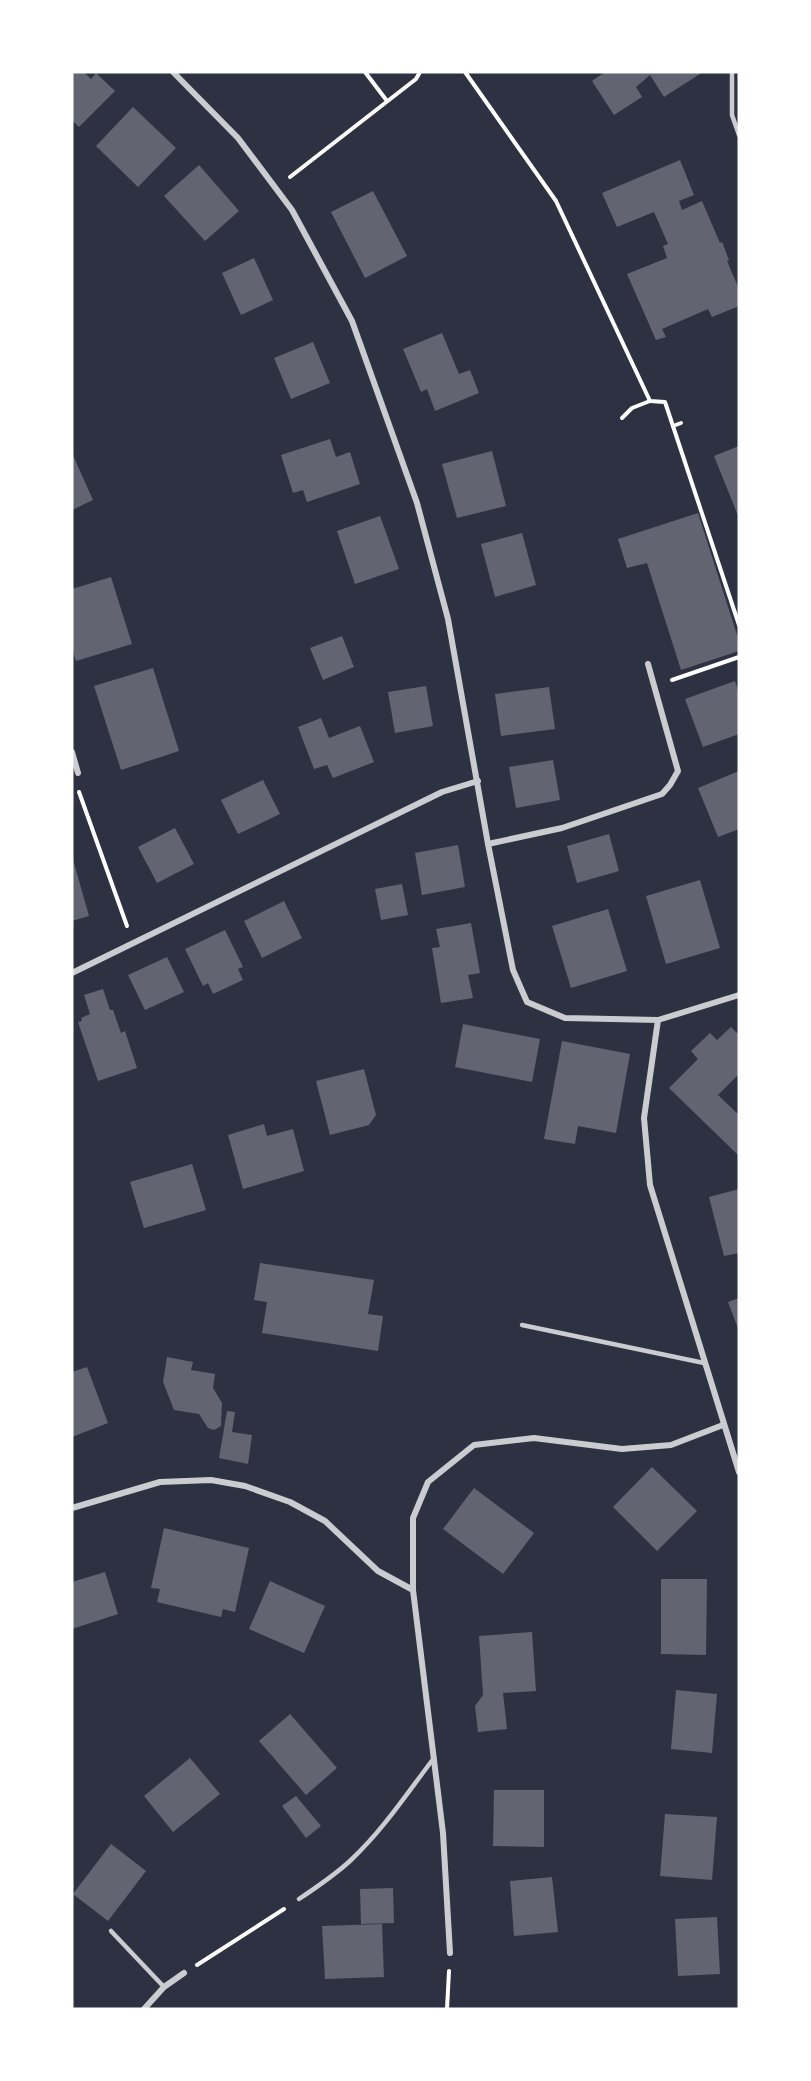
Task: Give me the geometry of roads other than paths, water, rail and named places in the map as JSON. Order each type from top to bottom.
[{"type":"street","points":[[173,72],[238,138],[292,210],[352,321],[417,503],[448,619],[513,970],[527,1002],[565,1018],[658,1020],[739,995]]},
{"type":"street","points":[[488,844],[562,828],[662,794],[678,771],[648,664]]},
{"type":"street","points":[[72,752],[78,773]]},
{"type":"street","points":[[72,973],[442,792],[478,781]]},
{"type":"street","points":[[658,1020],[644,1118],[650,1185],[739,1473]]},
{"type":"street","points":[[450,1953],[443,1833],[413,1590],[413,1518],[428,1482],[474,1445],[534,1438],[622,1449],[671,1445],[723,1425]]},
{"type":"street","points":[[72,1508],[160,1482],[211,1480],[245,1486],[290,1502],[325,1521],[378,1571],[413,1590]]},
{"type":"street","points":[[144,2009],[164,1988],[184,1973]]},
{"type":"lane","points":[[732,72],[732,115],[739,135]]},
{"type":"lane","points":[[522,1325],[704,1363]]},
{"type":"lane","points":[[299,1899],[352,1859],[381,1827],[434,1758]]},
{"type":"lane","points":[[111,1931],[164,1988]]}]
